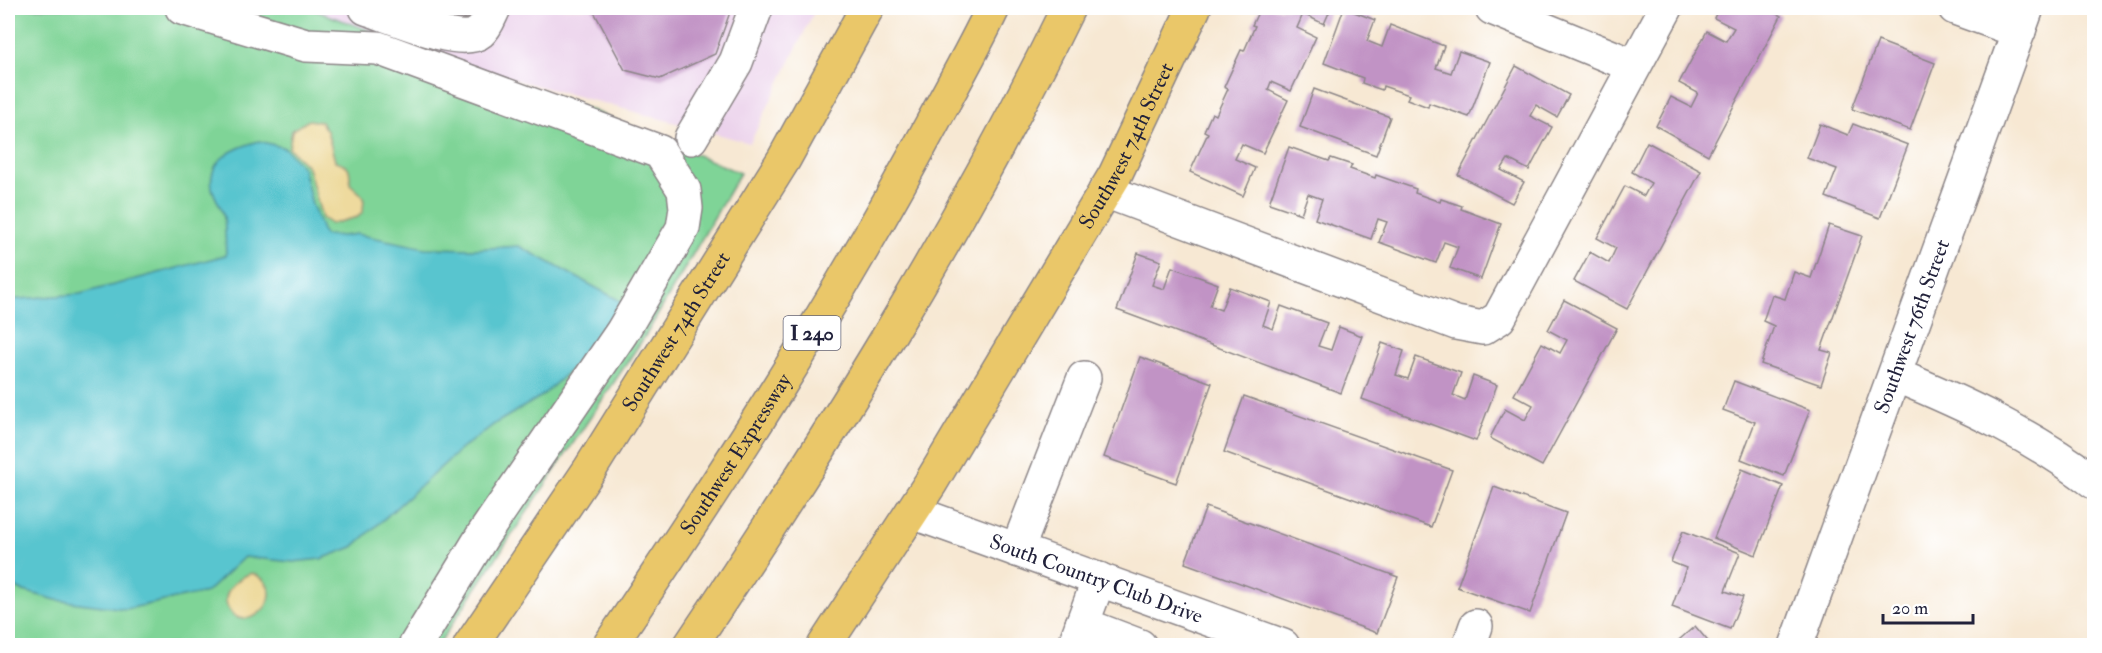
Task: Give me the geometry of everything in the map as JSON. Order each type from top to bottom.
[{"type":"main road","name":"Southwest 74th Street","points":[[470,645],[590,469],[784,159],[867,8]]},
{"type":"main road","name":"Southwest Expressway","points":[[609,645],[660,572],[779,387],[880,219],[993,8]]},
{"type":"main road","points":[[690,645],[833,428],[908,304],[979,177],[1068,8]]},
{"type":"main road","name":"Southwest 74th Street","points":[[825,645],[912,512],[1115,176],[1194,8]]},
{"type":"street","points":[[182,8],[306,45],[378,48],[660,152],[684,190],[686,208],[683,228],[622,332],[483,535],[415,645]]},
{"type":"street","points":[[366,8],[442,34],[464,38],[478,33],[488,22],[494,8]]},
{"type":"street","points":[[691,138],[736,62],[756,8]]},
{"type":"street","points":[[1492,8],[1634,66]]},
{"type":"street","points":[[1105,191],[1456,323],[1483,328],[1499,318],[1666,8]]},
{"type":"street","points":[[1955,8],[2023,19]]},
{"type":"street","name":"Southwest 76th Street","points":[[1797,645],[2023,19]]},
{"type":"street","points":[[1895,375],[1978,411],[2027,436],[2060,456],[2094,482]]},
{"type":"street","points":[[1017,550],[1084,378]]},
{"type":"street","name":"South Country Club Drive","points":[[912,512],[1283,645]]},
{"type":"street","points":[[1099,579],[1078,635],[1140,645]]},
{"type":"shaded area","points":[[308,8],[816,8],[750,143],[480,70]]},
{"type":"green space","points":[[8,8],[308,8],[591,110],[740,173],[647,333],[438,645],[8,645]]},
{"type":"sand","points":[[309,120],[321,122],[327,131],[335,161],[347,166],[350,184],[364,198],[363,211],[358,217],[331,224],[322,218],[308,167],[289,148],[292,130]]},
{"type":"sand","points":[[252,573],[264,581],[270,590],[269,600],[256,615],[247,619],[238,618],[227,605],[227,593],[240,579]]},
{"type":"water","points":[[259,141],[285,148],[303,168],[312,204],[324,235],[356,234],[425,248],[475,249],[519,246],[626,304],[590,359],[581,360],[542,396],[496,423],[461,449],[353,547],[321,559],[293,562],[244,557],[207,592],[126,609],[56,600],[20,590],[8,583],[8,300],[80,294],[226,255],[223,213],[212,188],[214,169],[225,156],[233,151]]},
{"type":"building","points":[[436,8],[472,8],[468,19]]},
{"type":"building","points":[[592,8],[725,8],[729,15],[715,54],[660,79],[625,70]]},
{"type":"building","points":[[1260,8],[1331,8],[1324,24],[1303,14],[1297,28],[1316,37],[1291,91],[1271,82],[1268,90],[1288,100],[1263,153],[1242,144],[1235,159],[1255,168],[1243,196],[1190,172],[1208,133],[1204,131],[1212,113],[1216,115],[1228,89],[1224,87],[1241,50],[1244,51]]},
{"type":"building","points":[[1344,8],[1375,20],[1367,41],[1382,47],[1390,25],[1444,46],[1436,68],[1451,73],[1459,51],[1490,62],[1469,117],[1429,103],[1428,107],[1407,99],[1409,95],[1383,86],[1382,90],[1362,83],[1363,78],[1324,63]]},
{"type":"building","points":[[1719,8],[1765,8],[1781,16],[1708,155],[1656,126],[1671,97],[1691,107],[1698,93],[1679,83],[1707,31],[1726,41],[1734,28],[1714,18]]},
{"type":"building","points":[[1878,41],[1935,63],[1910,130],[1852,109]]},
{"type":"building","points":[[1516,66],[1569,95],[1557,117],[1536,105],[1530,116],[1552,127],[1529,170],[1508,159],[1501,170],[1524,182],[1512,203],[1458,175]]},
{"type":"building","points":[[1314,89],[1390,117],[1376,155],[1300,127]]},
{"type":"building","points":[[1820,124],[1848,135],[1853,124],[1908,145],[1880,218],[1826,197],[1837,169],[1807,158]]},
{"type":"building","points":[[1647,142],[1701,171],[1627,309],[1574,281],[1590,252],[1609,263],[1616,248],[1597,238],[1625,186],[1644,196],[1651,183],[1632,172]]},
{"type":"building","points":[[1289,147],[1329,161],[1331,158],[1352,165],[1350,169],[1416,189],[1415,193],[1440,202],[1441,199],[1462,206],[1461,209],[1501,224],[1481,279],[1450,268],[1458,247],[1444,242],[1436,263],[1379,242],[1387,222],[1378,219],[1371,239],[1315,219],[1322,199],[1308,194],[1301,214],[1269,203]]},
{"type":"building","points":[[1829,225],[1862,236],[1821,350],[1832,353],[1821,385],[1761,364],[1774,326],[1763,321],[1772,295],[1785,299],[1794,272],[1811,278]]},
{"type":"building","points":[[1138,253],[1161,261],[1152,285],[1164,289],[1172,267],[1218,284],[1210,306],[1221,310],[1230,287],[1271,302],[1263,325],[1273,329],[1281,306],[1327,323],[1318,346],[1331,350],[1339,327],[1362,336],[1341,393],[1117,310]]},
{"type":"building","points":[[1564,300],[1617,328],[1542,466],[1490,438],[1505,409],[1525,420],[1533,405],[1514,395],[1542,343],[1560,353],[1567,340],[1548,330]]},
{"type":"building","points":[[1382,343],[1404,351],[1396,375],[1408,379],[1416,357],[1461,373],[1453,395],[1465,400],[1473,376],[1497,385],[1476,441],[1362,399]]},
{"type":"building","points":[[1140,357],[1212,383],[1176,483],[1104,457]]},
{"type":"building","points":[[1734,381],[1810,410],[1784,476],[1741,459],[1755,422],[1723,410]]},
{"type":"building","points":[[1244,396],[1452,470],[1431,527],[1224,452]]},
{"type":"building","points":[[1742,469],[1783,486],[1756,555],[1714,538]]},
{"type":"building","points":[[1494,487],[1566,513],[1530,613],[1457,587]]},
{"type":"building","points":[[1206,507],[1398,577],[1377,633],[1185,563]]},
{"type":"building","points":[[1683,531],[1740,553],[1725,591],[1743,597],[1730,629],[1672,607],[1686,568],[1671,562]]},
{"type":"building","points":[[1695,626],[1712,646],[1672,646]]}]
